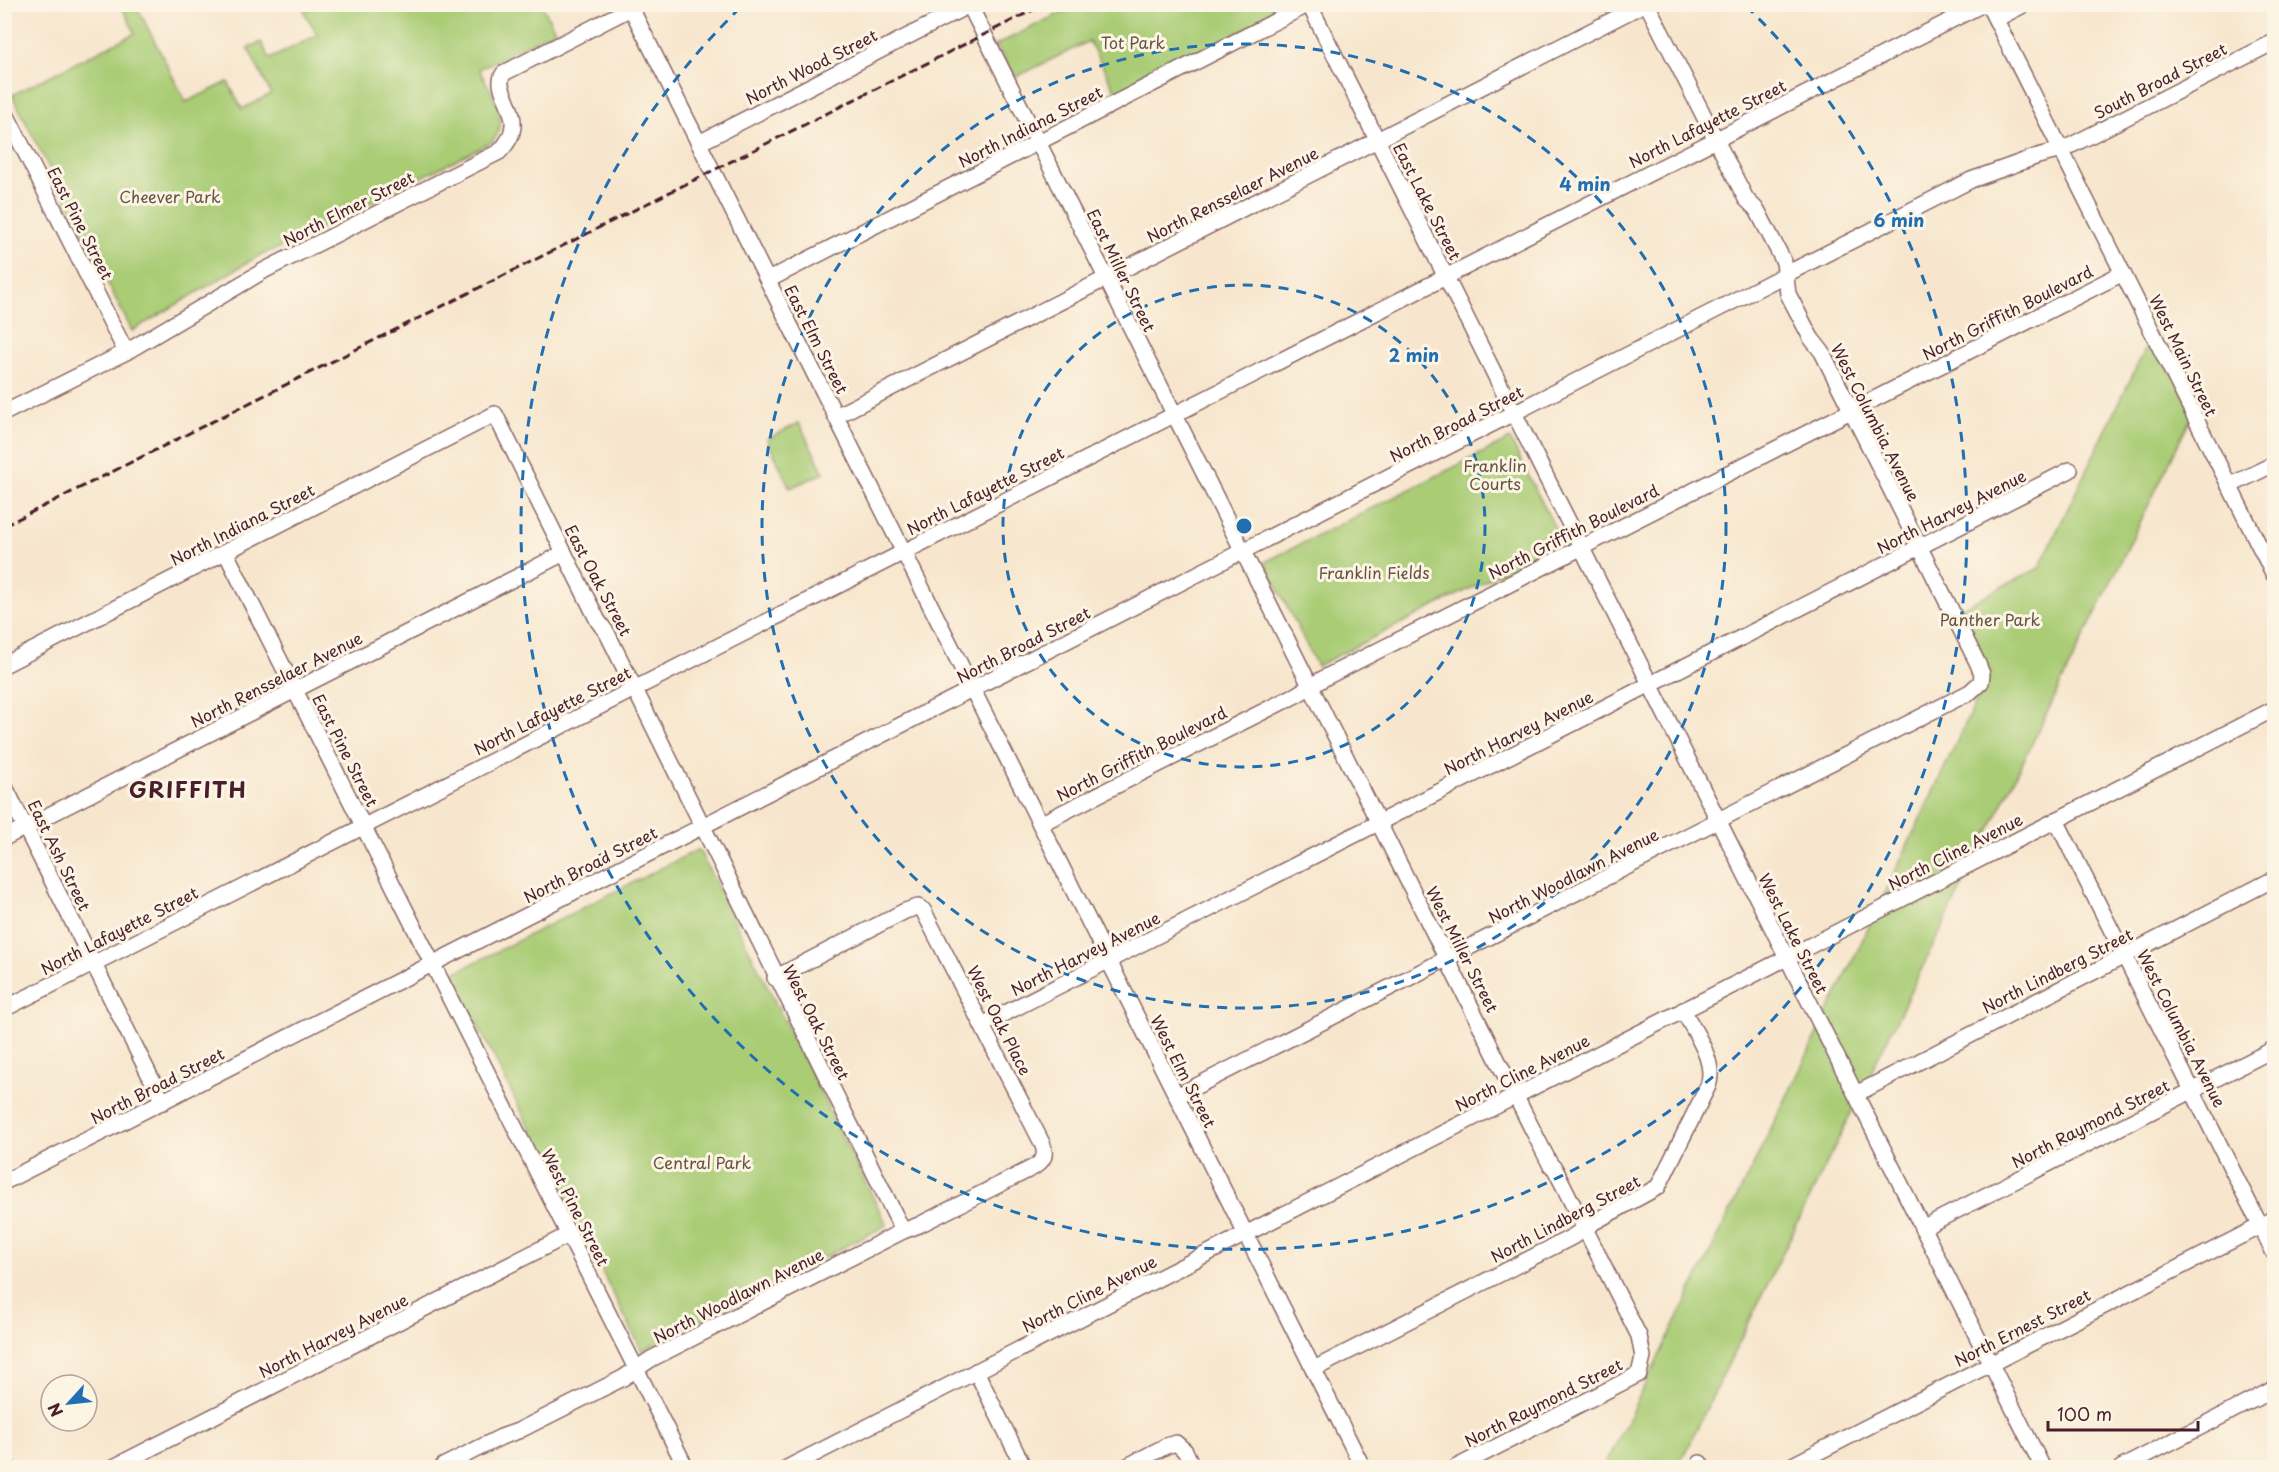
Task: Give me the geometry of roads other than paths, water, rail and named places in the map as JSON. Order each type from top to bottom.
[{"type":"street","name":"East Lake Street","points":[[1309,4],[1513,414]]},
{"type":"street","name":"North Indiana Street","points":[[768,280],[1309,4]]},
{"type":"street","name":"North Rensselaer Avenue","points":[[836,416],[1646,4]]},
{"type":"street","name":"West Columbia Avenue","points":[[1646,4],[1746,199],[1757,210],[1784,262],[1788,294],[1852,410],[1978,664],[1982,674],[1981,682]]},
{"type":"street","name":"North Lafayette Street","points":[[4,1009],[1983,4]]},
{"type":"street","name":"West Main Street","points":[[1988,4],[2274,575]]},
{"type":"street","points":[[1996,19],[2025,4]]},
{"type":"street","name":"East Miller Street","points":[[970,5],[1243,552]]},
{"type":"street","name":"North Wood Street","points":[[699,143],[970,5]]},
{"type":"street","name":"East Elm Street","points":[[633,6],[699,143],[973,690]]},
{"type":"street","name":"North Elmer Street","points":[[4,413],[126,352],[265,270],[499,152],[509,139],[514,124],[511,109],[500,85],[504,73],[633,6]]},
{"type":"street","name":"South Broad Street","points":[[2062,150],[2274,42]]},
{"type":"street","name":"East Pine Street","points":[[4,110],[126,352]]},
{"type":"street","name":"North Broad Street","points":[[4,1182],[1971,180],[2038,156],[2062,150]]},
{"type":"street","name":"North Griffith Boulevard","points":[[1040,824],[2123,273]]},
{"type":"street","name":"North Indiana Street","points":[[4,665],[495,414]]},
{"type":"street","name":"East Oak Street","points":[[495,414],[702,827]]},
{"type":"street","name":"West Lake Street","points":[[1513,414],[2043,1467]]},
{"type":"street","points":[[2229,486],[2274,464]]},
{"type":"street","name":"North Harvey Avenue","points":[[982,1025],[2070,470]]},
{"type":"street","name":"West Miller Street","points":[[1243,552],[1515,1095],[1639,1336],[1643,1364]]},
{"type":"street","name":"East Pine Street","points":[[226,553],[434,964]]},
{"type":"street","name":"North Rensselaer Avenue","points":[[4,838],[564,553]]},
{"type":"street","name":"North Woodlawn Avenue","points":[[1177,1096],[1970,692],[1981,682]]},
{"type":"street","name":"West Elm Street","points":[[973,690],[1363,1467]]},
{"type":"street","name":"North Cline Avenue","points":[[787,1467],[2274,709]]},
{"type":"street","name":"East Ash Street","points":[[4,785],[163,1102]]},
{"type":"street","name":"West Columbia Avenue","points":[[2056,820],[2193,1090],[2268,1223],[2274,1253]]},
{"type":"street","name":"West Oak Street","points":[[702,827],[775,978],[903,1231]]},
{"type":"street","name":"North Lindberg Street","points":[[1856,1094],[2274,879]]},
{"type":"street","name":"West Oak Place","points":[[775,978],[905,911],[918,907],[923,910],[1042,1143],[1045,1153]]},
{"type":"street","name":"West Pine Street","points":[[434,964],[686,1467]]},
{"type":"street","name":"North Lindberg Street","points":[[1314,1369],[1572,1237],[1658,1187],[1708,1086],[1711,1074],[1710,1065],[1683,1010]]},
{"type":"street","name":"North Raymond Street","points":[[1922,1228],[2274,1049]]},
{"type":"street","name":"North Woodlawn Avenue","points":[[443,1466],[501,1437],[529,1426],[623,1378],[651,1359],[1034,1167],[1040,1163],[1045,1153]]},
{"type":"street","name":"North Ernest Street","points":[[1787,1467],[2268,1223]]},
{"type":"street","name":"North Harvey Avenue","points":[[112,1467],[570,1234]]},
{"type":"street","name":"North Raymond Street","points":[[1455,1467],[1639,1374],[1643,1364]]},
{"type":"street","points":[[976,1371],[1024,1467]]},
{"type":"street","points":[[2121,1467],[2274,1389]]},
{"type":"street","points":[[1124,1467],[1176,1443],[1183,1448],[1193,1467]]},
{"type":"railway","points":[[4,526],[1045,4]]},
{"type":"district","name":"GRIFFITH","points":[[188,788]]},
{"type":"park label","name":"Tot Park","points":[[1133,42]]},
{"type":"park label","name":"Cheever Park","points":[[170,196]]},
{"type":"park label","name":"Franklin Courts","points":[[1495,474]]},
{"type":"park label","name":"Franklin Fields","points":[[1374,572]]},
{"type":"park label","name":"Panther Park","points":[[1990,619]]},
{"type":"park label","name":"Central Park","points":[[702,1162]]}]
